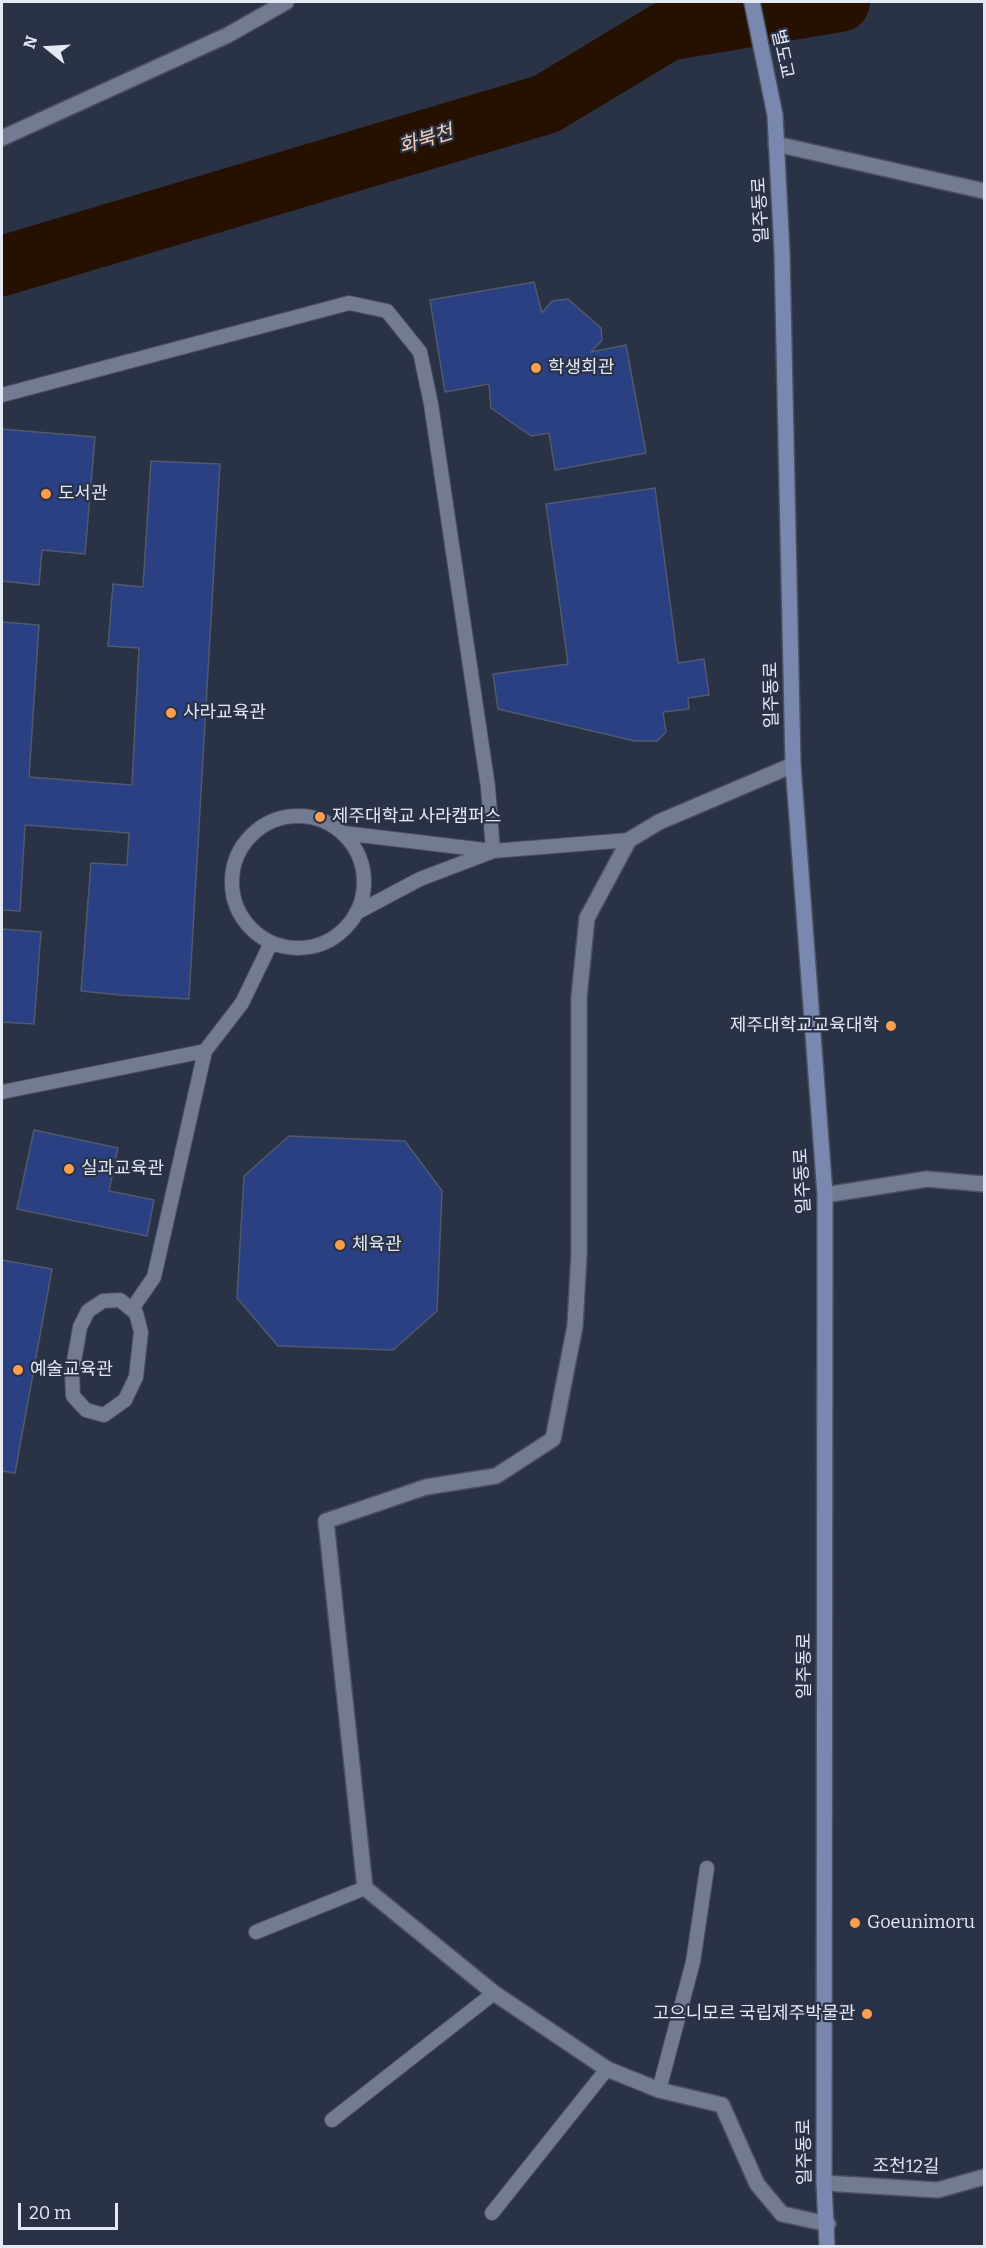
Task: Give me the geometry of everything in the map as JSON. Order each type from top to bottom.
[{"type":"main road","name":"별도교","points":[[752,2],[775,114]]},
{"type":"main road","name":"일주동로","points":[[775,114],[782,254],[793,765],[825,1195],[824,2183],[828,2247]]},
{"type":"street","points":[[2,138],[228,35],[286,2]]},
{"type":"street","points":[[777,144],[984,191]]},
{"type":"street","points":[[793,765],[659,822],[628,840],[587,918],[579,997],[579,1254],[575,1326],[553,1439],[496,1476],[426,1487],[326,1521],[364,1888],[494,1993],[607,2069],[659,2090],[722,2105],[758,2184],[782,2214],[828,2224]]},
{"type":"street","points":[[825,1195],[927,1179],[984,1184]]},
{"type":"street","name":"조천12길","points":[[824,2183],[938,2190],[984,2177]]},
{"type":"lane","points":[[2,395],[349,303],[387,311],[420,352],[431,404],[488,787],[493,851]]},
{"type":"lane","points":[[285,816],[306,816],[326,821],[343,833],[356,851],[363,871],[363,892],[356,913],[345,928],[329,940],[310,947],[290,948],[272,943],[254,932],[240,916],[232,896],[232,875],[237,854],[249,837],[265,824],[285,816]]},
{"type":"lane","points":[[343,833],[493,851],[628,840]]},
{"type":"lane","points":[[356,913],[420,879],[493,851]]},
{"type":"lane","points":[[132,1309],[154,1277],[205,1051],[243,1004],[272,943]]},
{"type":"lane","points":[[2,1092],[205,1051]]},
{"type":"lane","points":[[120,1300],[132,1309],[136,1313],[141,1332],[136,1377],[125,1400],[104,1415],[86,1410],[73,1396],[72,1373],[80,1328],[88,1311],[103,1301],[120,1300]]},
{"type":"lane","points":[[659,2090],[693,1962],[706,1868]]},
{"type":"lane","points":[[256,1932],[364,1888]]},
{"type":"lane","points":[[332,2120],[494,1993]]},
{"type":"lane","points":[[492,2213],[607,2069]]},
{"type":"building","name":"학생회관","points":[[534,282],[542,313],[552,301],[568,299],[601,328],[602,340],[591,352],[626,345],[646,453],[555,470],[549,433],[531,436],[491,408],[489,384],[445,392],[430,300]]},
{"type":"building","name":"도서관","points":[[2,429],[95,437],[85,554],[42,550],[39,585],[2,581]]},
{"type":"building","name":"사라교육관","points":[[151,461],[220,464],[189,999],[81,991],[91,863],[127,865],[129,833],[25,825],[20,911],[2,910],[2,622],[39,625],[29,777],[132,785],[139,648],[108,646],[113,584],[143,587]]},
{"type":"building","points":[[655,488],[678,663],[704,659],[709,695],[688,698],[689,709],[663,712],[666,732],[657,741],[635,741],[498,709],[493,674],[568,664],[546,504]]},
{"type":"building","points":[[2,929],[41,932],[34,1024],[2,1022]]},
{"type":"building","name":"실과교육관","points":[[34,1130],[118,1148],[109,1191],[154,1200],[147,1236],[17,1209]]},
{"type":"building","name":"체육관","points":[[289,1136],[405,1141],[442,1191],[437,1311],[393,1350],[278,1346],[237,1298],[244,1176]]},
{"type":"building","name":"예술교육관","points":[[2,1260],[52,1269],[15,1473],[2,1471]]},
{"type":"waterway","name":"화북천","points":[[2,266],[546,104],[667,31],[840,2]]},
{"type":"place","name":"학생회관","points":[[536,368]]},
{"type":"place","name":"도서관","points":[[46,494]]},
{"type":"place","name":"사라교육관","points":[[171,713]]},
{"type":"place","name":"제주대학교 사라캠퍼스","points":[[320,817]]},
{"type":"place","name":"제주대학교교육대학","points":[[891,1026]]},
{"type":"place","name":"실과교육관","points":[[69,1169]]},
{"type":"place","name":"체육관","points":[[340,1245]]},
{"type":"place","name":"예술교육관","points":[[18,1370]]},
{"type":"place","name":"Goeunimoru","points":[[855,1923]]},
{"type":"place","name":"고으니모르 국립제주박물관","points":[[867,2014]]}]
